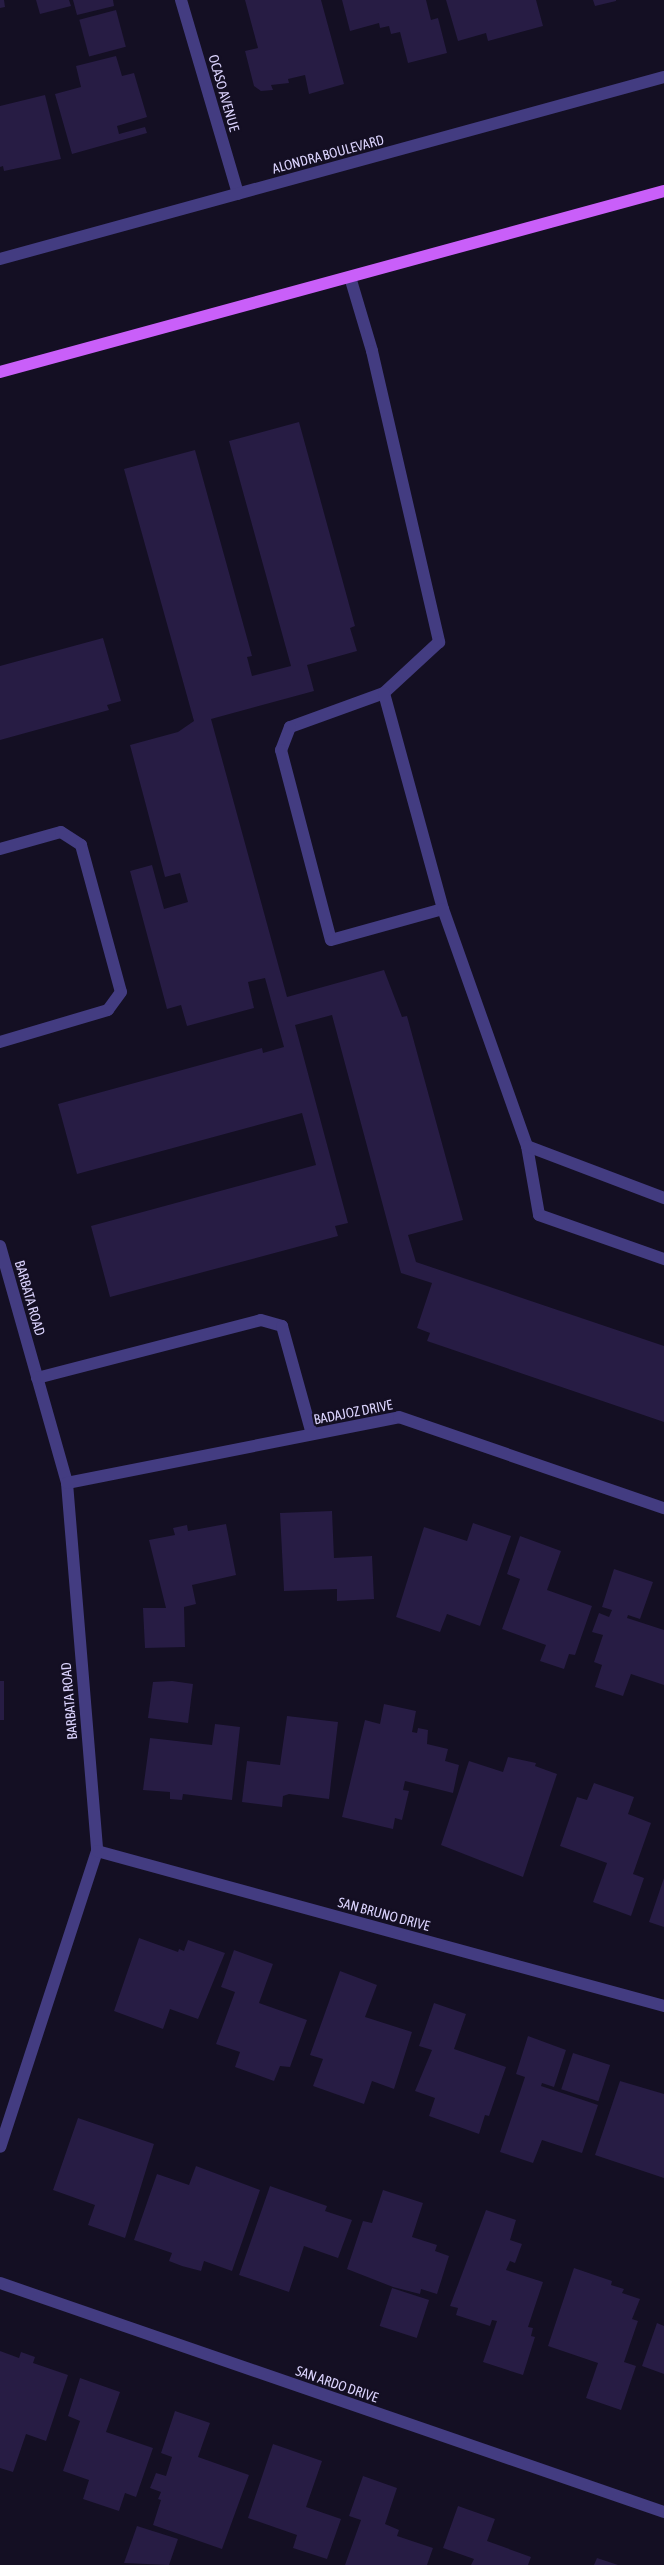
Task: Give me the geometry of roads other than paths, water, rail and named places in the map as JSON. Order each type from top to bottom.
[{"type":"main road","points":[[0,372],[664,191]]},
{"type":"street","name":"OCASO AVENUE","points":[[181,0],[238,194]]},
{"type":"street","name":"ALONDRA BOULEVARD","points":[[0,259],[664,77]]},
{"type":"street","points":[[350,276],[372,351],[439,642],[384,693],[290,727],[281,750],[331,940],[443,909]]},
{"type":"street","points":[[384,693],[443,909],[527,1146],[539,1215],[664,1259]]},
{"type":"street","points":[[0,849],[61,832],[81,845],[121,992],[108,1010],[0,1042]]},
{"type":"street","points":[[527,1146],[664,1198]]},
{"type":"street","name":"BARBATA ROAD","points":[[0,1246],[67,1483],[97,1851],[0,2147]]},
{"type":"street","points":[[37,1378],[261,1320],[282,1326],[312,1434]]},
{"type":"street","name":"BADAJOZ DRIVE","points":[[67,1483],[399,1417],[664,1508]]},
{"type":"street","name":"SAN BRUNO DRIVE","points":[[97,1851],[664,2006]]},
{"type":"street","name":"SAN ARDO DRIVE","points":[[0,2283],[664,2512]]}]
